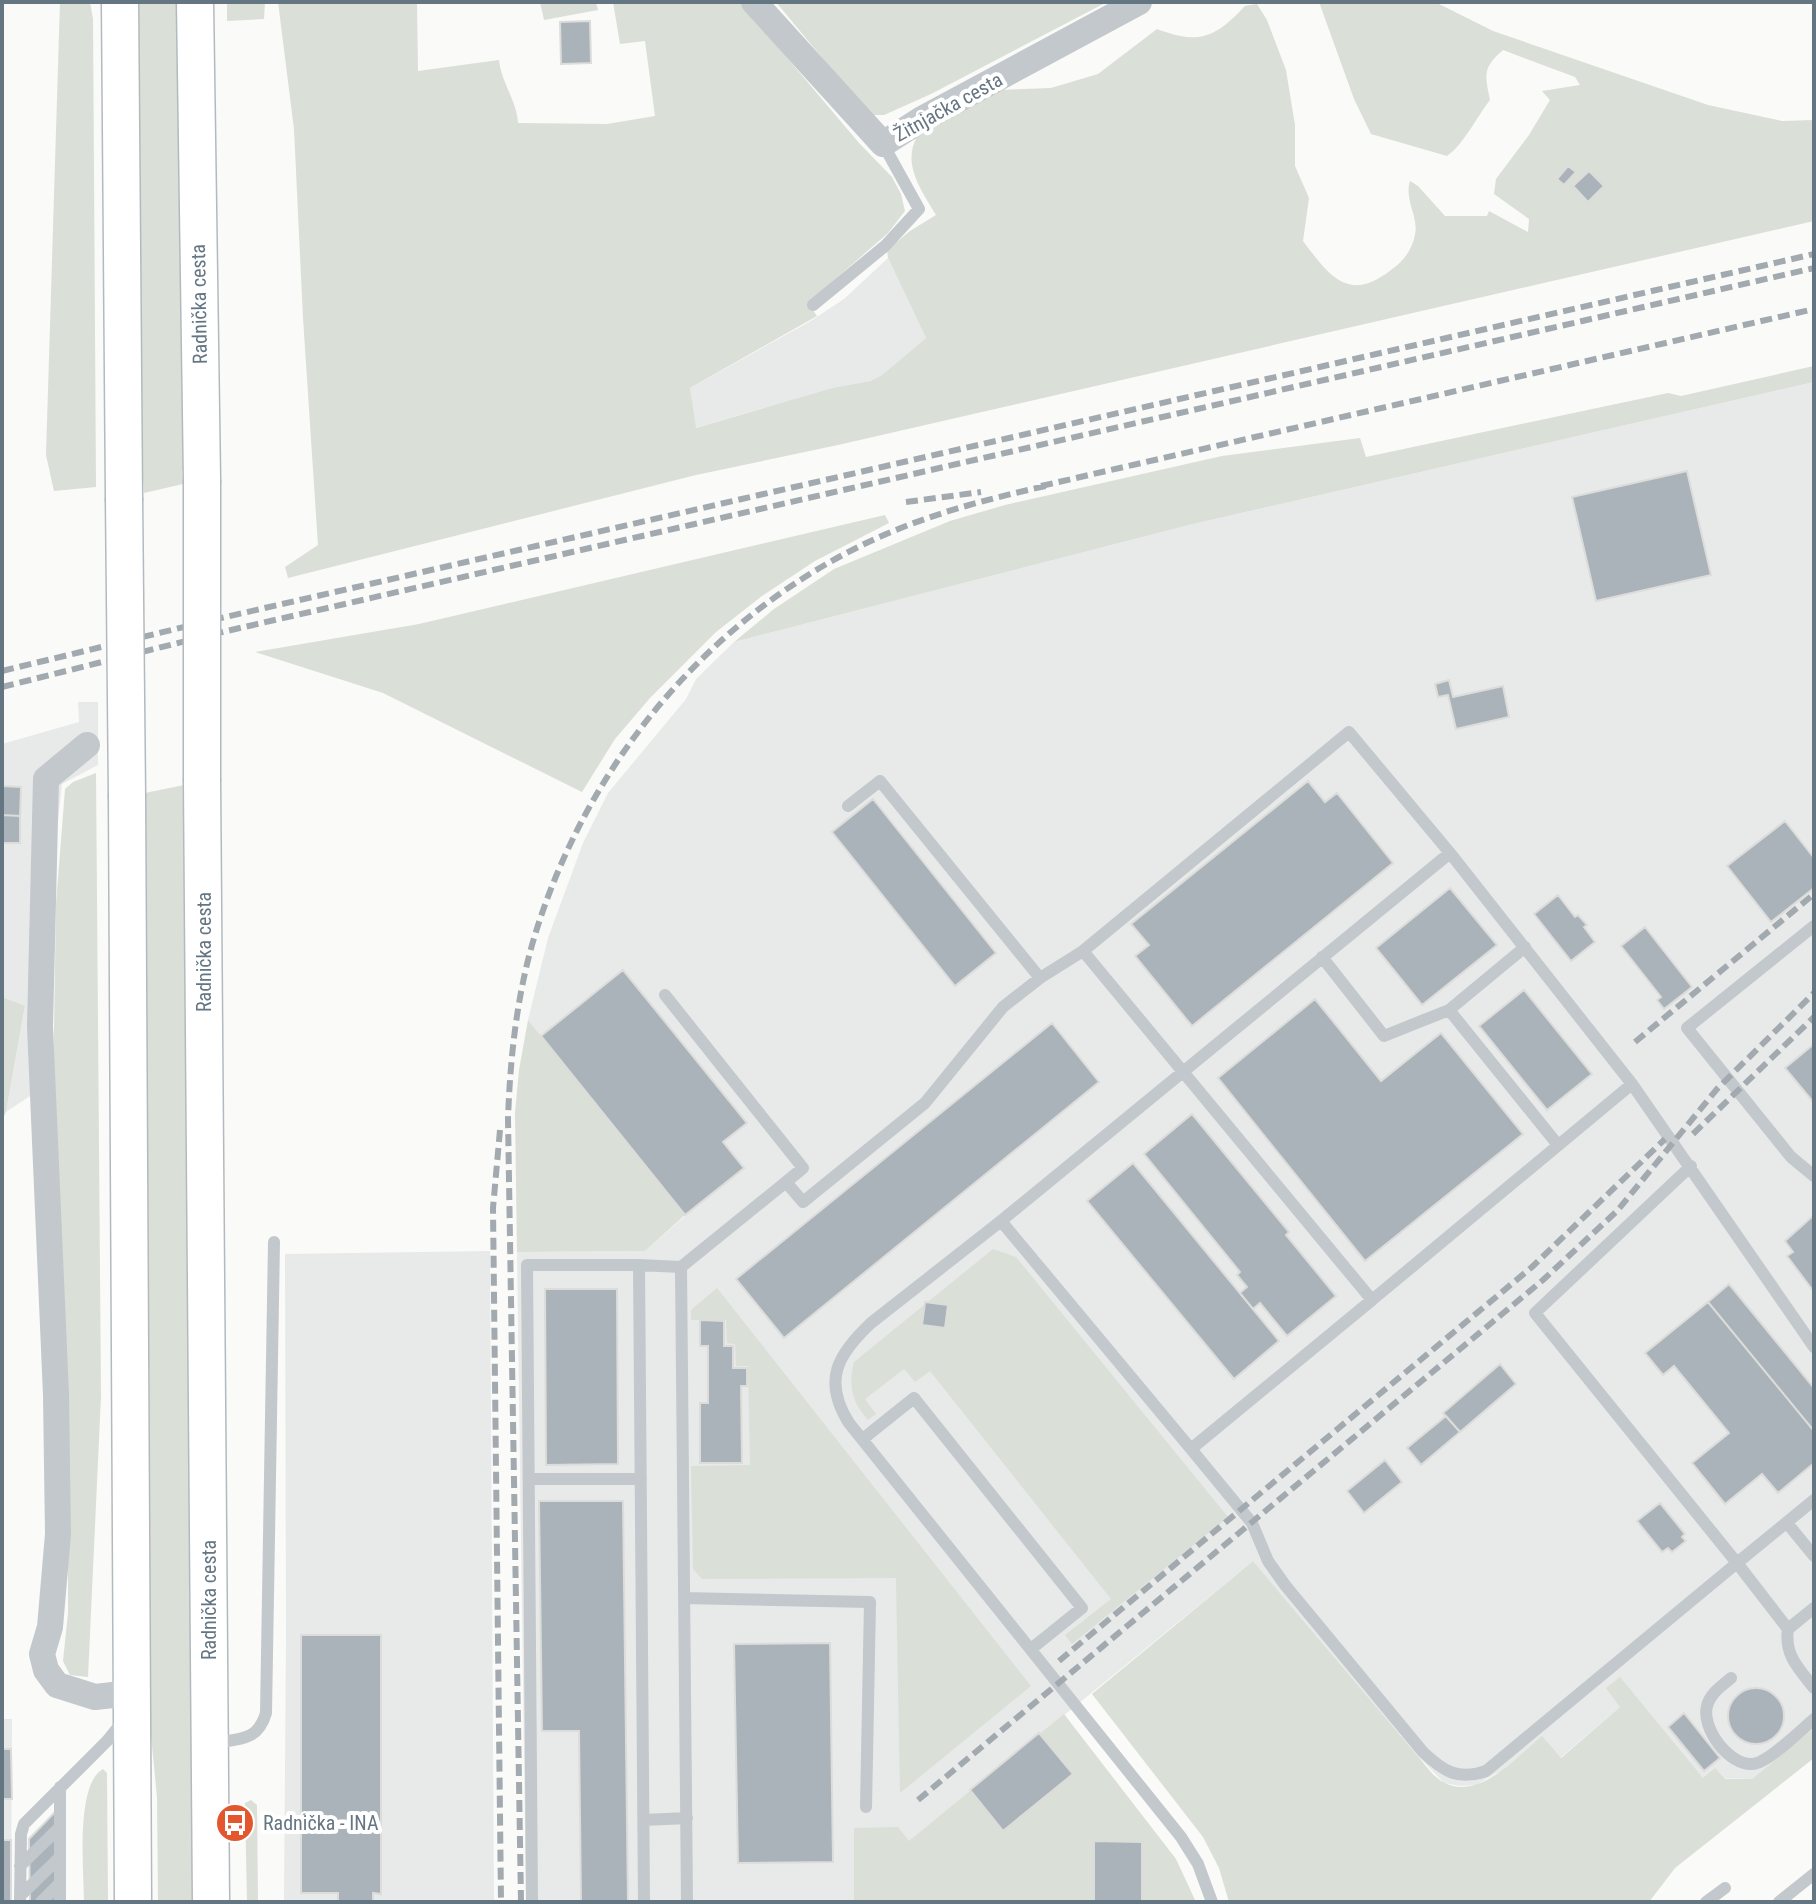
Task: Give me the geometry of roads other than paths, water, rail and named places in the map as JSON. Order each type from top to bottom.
[{"type":"main road","points":[[120,2],[133,1902]]},
{"type":"main road","name":"Radnička cesta","points":[[195,2],[202,480],[211,1902]]},
{"type":"street","name":"Žitnjačka cesta","points":[[754,2],[883,144],[922,119],[1139,2]]},
{"type":"street","points":[[87,745],[46,779],[40,1026],[56,1395],[58,1534],[50,1627],[42,1654],[46,1670],[57,1685],[95,1697],[131,1702]]},
{"type":"lane","points":[[813,305],[885,246],[919,209],[883,144]]},
{"type":"lane","points":[[786,1182],[803,1202],[925,1103],[1003,1007],[1040,978],[1083,951],[1349,732],[1450,853],[1632,1084],[1814,1347]]},
{"type":"lane","points":[[848,806],[880,781],[1040,978]]},
{"type":"lane","points":[[1212,1902],[1198,1864],[1181,1837],[840,1408],[835,1373],[841,1357],[853,1341],[905,1294],[1001,1221],[1450,853]]},
{"type":"lane","points":[[1814,926],[1687,1028],[1791,1157],[1814,1176]]},
{"type":"lane","points":[[1322,957],[1384,1036],[1449,1010],[1525,947]]},
{"type":"lane","points":[[1083,951],[1372,1300]]},
{"type":"lane","points":[[532,1902],[527,1265],[681,1267],[803,1168],[665,995]]},
{"type":"lane","points":[[1449,1010],[1558,1145]]},
{"type":"lane","points":[[1191,1449],[1632,1084]]},
{"type":"lane","points":[[1691,1166],[1535,1313],[1788,1629]]},
{"type":"lane","points":[[1001,1221],[1252,1523],[1258,1543],[1285,1585],[1423,1752],[1440,1769],[1450,1774],[1476,1775],[1497,1763],[1814,1500]]},
{"type":"lane","points":[[211,1744],[253,1735],[262,1726],[266,1713],[274,1242]]},
{"type":"lane","points":[[639,1265],[644,1902]]},
{"type":"lane","points":[[681,1267],[687,1902]]},
{"type":"lane","points":[[864,1438],[914,1398],[1082,1608],[1031,1649]]},
{"type":"lane","points":[[529,1479],[641,1479]]},
{"type":"lane","points":[[1787,1523],[1814,1556]]},
{"type":"lane","points":[[684,1598],[870,1602],[866,1807]]},
{"type":"lane","points":[[1814,1608],[1788,1629],[1786,1643],[1788,1654],[1814,1688]]},
{"type":"lane","points":[[1731,1678],[1708,1701],[1706,1722],[1718,1742],[1740,1761],[1748,1764],[1761,1762],[1814,1719]]},
{"type":"lane","points":[[20,1899],[21,1834],[24,1824],[107,1741],[131,1702]]},
{"type":"lane","points":[[60,1787],[60,1902]]},
{"type":"lane","points":[[644,1820],[687,1818]]},
{"type":"lane","points":[[20,1866],[60,1827]]},
{"type":"lane","points":[[20,1899],[60,1857]]},
{"type":"lane","points":[[1779,1902],[1814,1874]]},
{"type":"lane","points":[[41,1902],[60,1883]]},
{"type":"lane","points":[[1706,1902],[1725,1888]]},
{"type":"railway","points":[[2,671],[221,618],[1814,254]]},
{"type":"railway","points":[[2,687],[218,633],[1814,268]]},
{"type":"railway","points":[[1041,486],[1814,309]]},
{"type":"railway","points":[[521,1902],[508,1119],[512,1053],[522,988],[532,945],[555,880],[584,818],[619,759],[660,704],[707,654],[759,609],[816,570],[877,538],[962,507],[1050,485]]},
{"type":"railway","points":[[906,502],[981,492]]},
{"type":"railway","points":[[1635,1042],[1814,894]]},
{"type":"railway","points":[[918,1800],[1543,1280],[1617,1211],[1717,1089],[1814,993]]},
{"type":"railway","points":[[1693,1134],[1814,1017]]},
{"type":"railway","points":[[500,1130],[493,1208],[501,1902]]},
{"type":"railway","points":[[1059,1661],[1532,1267],[1665,1139]]},
{"type":"place","name":"Radnička - INA","points":[[235,1823]]}]
